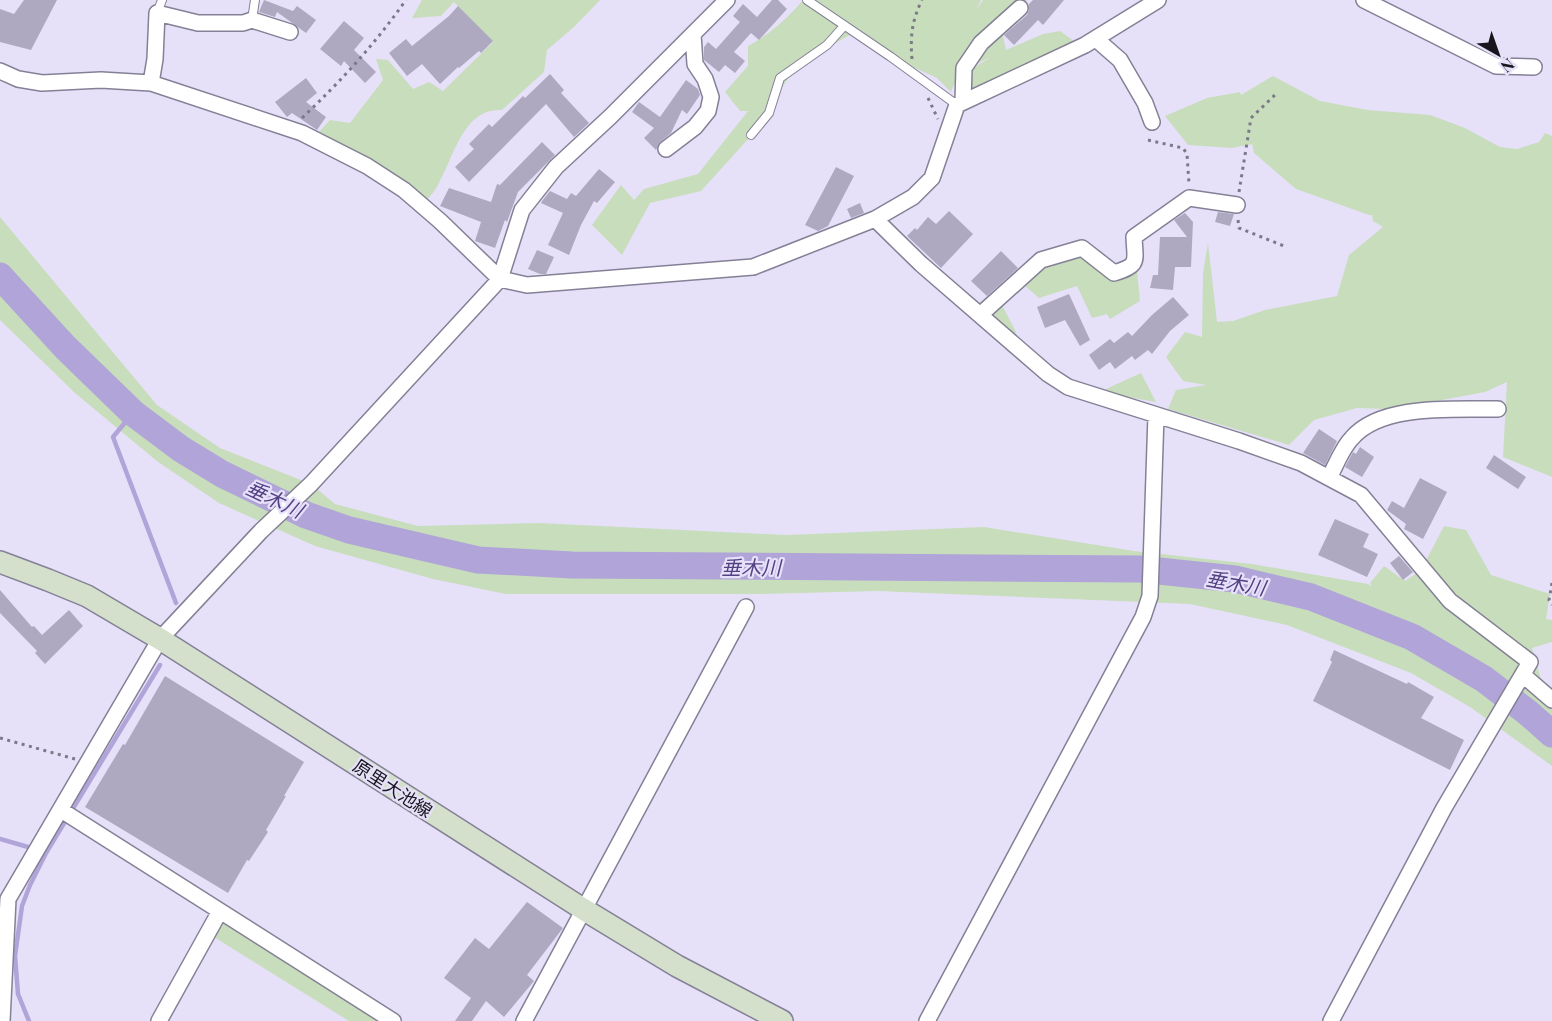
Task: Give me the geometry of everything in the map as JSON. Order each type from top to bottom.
[{"type":"main road","name":"原里大池線","points":[[0,562],[87,596],[160,639],[583,909],[677,966],[782,1021]]},
{"type":"street","points":[[2,1021],[4,898],[61,810],[160,639],[261,531],[311,484],[500,279],[522,210],[556,167],[610,117],[727,0]]},
{"type":"street","points":[[960,104],[1096,39],[1158,0]]},
{"type":"street","points":[[1364,0],[1496,66],[1534,67]]},
{"type":"street","points":[[151,83],[159,7],[198,23],[243,23],[252,20],[290,32]]},
{"type":"street","points":[[0,70],[18,79],[42,83],[101,80],[151,83],[302,133],[367,166],[404,190],[440,220],[500,279],[526,285],[753,267],[875,219],[913,196],[932,178],[960,104],[964,68],[981,43],[1020,8]]},
{"type":"street","points":[[666,149],[694,127],[708,111],[711,97],[705,79],[695,64],[693,34]]},
{"type":"street","points":[[1096,39],[1120,60],[1145,103],[1152,122]]},
{"type":"street","points":[[980,315],[1041,260],[1082,248],[1114,273],[1131,268],[1135,262],[1134,237],[1190,198],[1237,205]]},
{"type":"street","points":[[875,219],[921,264],[1048,374],[1068,387],[1301,463],[1362,495],[1450,601],[1530,662],[1444,808],[1331,1021]]},
{"type":"street","points":[[1329,478],[1350,440],[1361,429],[1383,417],[1426,411],[1498,409]]},
{"type":"street","points":[[927,1021],[1143,617],[1150,596],[1156,415]]},
{"type":"street","points":[[524,1021],[746,607]]},
{"type":"street","points":[[1522,675],[1552,700]]},
{"type":"street","points":[[61,810],[393,1021]]},
{"type":"street","points":[[159,1021],[220,911]]},
{"type":"lane","points":[[252,20],[255,0]]},
{"type":"lane","points":[[807,0],[960,104]]},
{"type":"lane","points":[[751,135],[769,113],[780,78],[827,45],[844,26]]},
{"type":"path","points":[[291,129],[334,88],[379,38],[405,0]]},
{"type":"path","points":[[1278,92],[1251,118],[1237,205],[1239,228],[1284,246]]},
{"type":"path","points":[[1148,140],[1183,148],[1187,154],[1190,198]]},
{"type":"path","points":[[1552,583],[1549,600],[1552,605]]},
{"type":"path","points":[[0,738],[88,762]]},
{"type":"green space","points":[[422,0],[600,0],[547,50],[544,72],[502,110],[489,111],[469,125],[455,148],[438,186],[425,202],[316,135],[330,120],[350,123],[383,80],[376,59],[388,60],[413,89],[429,82],[443,91],[493,42],[454,2],[441,16],[412,18]]},
{"type":"green space","points":[[803,0],[981,0],[976,10],[983,0],[1027,0],[1001,27],[1006,50],[1043,34],[1060,31],[1082,47],[970,92],[968,71],[991,57],[972,66],[962,74],[951,92],[937,78],[891,57],[858,30],[809,59],[791,74],[750,137],[701,191],[650,203],[622,255],[592,225],[621,185],[634,200],[644,189],[698,174],[748,111],[740,111],[725,92],[748,66],[748,46],[778,26]]},
{"type":"green space","points":[[1273,76],[1320,101],[1368,110],[1430,115],[1465,128],[1500,147],[1517,149],[1539,142],[1545,133],[1552,136],[1552,477],[1503,457],[1507,382],[1485,392],[1385,409],[1357,408],[1314,420],[1289,445],[1168,409],[1176,390],[1206,385],[1183,381],[1166,357],[1185,332],[1202,337],[1203,273],[1208,243],[1217,322],[1233,321],[1265,310],[1337,296],[1349,255],[1383,227],[1373,221],[1372,215],[1296,189],[1254,153],[1252,144],[1232,148],[1188,145],[1165,116],[1207,98],[1240,92],[1241,95]]},
{"type":"green space","points":[[0,217],[157,405],[220,448],[311,484],[335,504],[418,526],[539,523],[787,535],[984,527],[1134,551],[1252,564],[1368,584],[1372,587],[1370,583],[1384,566],[1405,581],[1421,570],[1444,526],[1466,530],[1491,575],[1550,594],[1546,619],[1552,620],[1552,642],[1532,648],[1544,690],[1552,697],[1552,766],[1470,707],[1411,673],[1287,625],[1190,604],[877,591],[757,594],[506,594],[433,579],[315,546],[219,503],[158,462],[75,393],[0,320]]},
{"type":"green space","points":[[1082,248],[1112,277],[1137,271],[1140,301],[1110,319],[1107,314],[1092,318],[1077,286],[1039,298],[1024,285],[1050,263]]},
{"type":"green space","points":[[1002,305],[1016,332],[1014,337],[987,316]]},
{"type":"green space","points":[[1141,373],[1156,402],[1105,393],[1106,389]]},
{"type":"green space","points":[[225,919],[394,1021],[349,1021],[214,937]]},
{"type":"building","points":[[24,0],[57,0],[31,50],[0,42],[0,9],[14,14]]},
{"type":"building","points":[[264,0],[293,11],[297,6],[316,20],[306,33],[277,12],[275,17],[259,12]]},
{"type":"building","points":[[772,0],[778,0],[787,9],[759,40],[751,33],[734,52],[745,61],[735,73],[725,65],[719,72],[704,60],[704,47],[708,42],[716,49],[740,22],[733,16],[743,4],[757,17]]},
{"type":"building","points":[[1033,0],[1064,0],[1043,25],[1038,20],[1014,45],[1004,35],[1027,15],[1029,4]]},
{"type":"building","points":[[458,6],[493,41],[481,53],[479,51],[458,67],[440,84],[422,64],[407,76],[389,53],[406,39],[412,46]]},
{"type":"building","points":[[344,21],[364,38],[354,50],[376,72],[365,83],[344,61],[341,66],[320,49]]},
{"type":"building","points":[[550,74],[564,90],[561,93],[589,123],[574,137],[546,104],[469,182],[455,167],[474,149],[469,144],[489,124],[492,127],[523,96],[525,98]]},
{"type":"building","points":[[306,78],[317,93],[306,102],[326,117],[317,130],[292,113],[287,117],[275,102]]},
{"type":"building","points":[[686,80],[698,89],[700,95],[687,114],[682,110],[671,133],[660,142],[656,150],[644,138],[654,128],[632,112],[639,102],[660,117]]},
{"type":"building","points":[[542,142],[555,155],[518,192],[495,248],[475,241],[481,222],[440,206],[449,188],[491,202],[497,184],[500,185]]},
{"type":"building","points":[[836,167],[854,176],[828,226],[818,231],[805,225]]},
{"type":"building","points":[[599,169],[615,182],[597,203],[594,201],[569,255],[548,245],[563,213],[541,203],[542,201],[550,191],[567,199],[571,193],[576,196]]},
{"type":"building","points":[[860,203],[864,213],[851,218],[847,209]]},
{"type":"building","points":[[949,211],[973,234],[941,268],[907,236],[915,228],[917,230],[928,217],[936,224]]},
{"type":"building","points":[[1218,212],[1234,214],[1230,226],[1215,222]]},
{"type":"building","points":[[1185,213],[1193,222],[1191,267],[1175,267],[1173,290],[1150,288],[1153,275],[1158,275],[1160,237],[1187,237],[1174,220]]},
{"type":"building","points":[[537,250],[554,257],[546,274],[528,269]]},
{"type":"building","points":[[1001,251],[1018,268],[987,296],[971,281]]},
{"type":"building","points":[[1069,294],[1090,340],[1080,346],[1065,320],[1045,328],[1037,307]]},
{"type":"building","points":[[1173,297],[1189,315],[1170,331],[1152,354],[1148,350],[1135,360],[1132,356],[1115,369],[1110,362],[1099,370],[1089,355],[1110,339],[1114,343],[1128,332],[1132,336]]},
{"type":"building","points":[[1319,429],[1337,441],[1325,465],[1303,453]]},
{"type":"building","points":[[1360,447],[1374,457],[1362,477],[1345,467],[1353,452],[1356,454]]},
{"type":"building","points":[[1494,455],[1526,477],[1518,489],[1486,468]]},
{"type":"building","points":[[1420,478],[1447,492],[1423,539],[1404,529],[1406,524],[1387,510],[1392,501],[1404,508]]},
{"type":"building","points":[[1335,519],[1369,534],[1363,547],[1378,554],[1367,577],[1318,555]]},
{"type":"building","points":[[1399,556],[1413,572],[1403,580],[1390,563]]},
{"type":"building","points":[[0,590],[32,627],[34,626],[42,635],[69,610],[83,626],[45,664],[35,653],[37,651],[0,613]]},
{"type":"building","points":[[1334,650],[1407,684],[1408,682],[1434,697],[1421,718],[1464,740],[1450,770],[1313,701],[1332,662],[1330,660]]},
{"type":"building","points":[[165,676],[304,762],[266,830],[268,832],[249,861],[247,860],[228,893],[85,807],[123,744],[125,745]]},
{"type":"building","points":[[527,902],[563,928],[527,975],[534,981],[504,1017],[486,1001],[472,1021],[455,1021],[471,998],[444,978],[475,938],[489,949]]},
{"type":"waterway","name":"垂木川","points":[[0,276],[65,347],[133,413],[181,449],[222,474],[306,515],[349,530],[478,560],[572,565],[1140,569],[1235,579],[1311,597],[1412,637],[1484,679],[1552,734]]},
{"type":"waterway","points":[[133,413],[113,437],[176,603]]},
{"type":"waterway","points":[[29,1021],[18,994],[15,956],[22,906],[46,853],[160,665]]},
{"type":"waterway","points":[[0,839],[35,849]]}]
